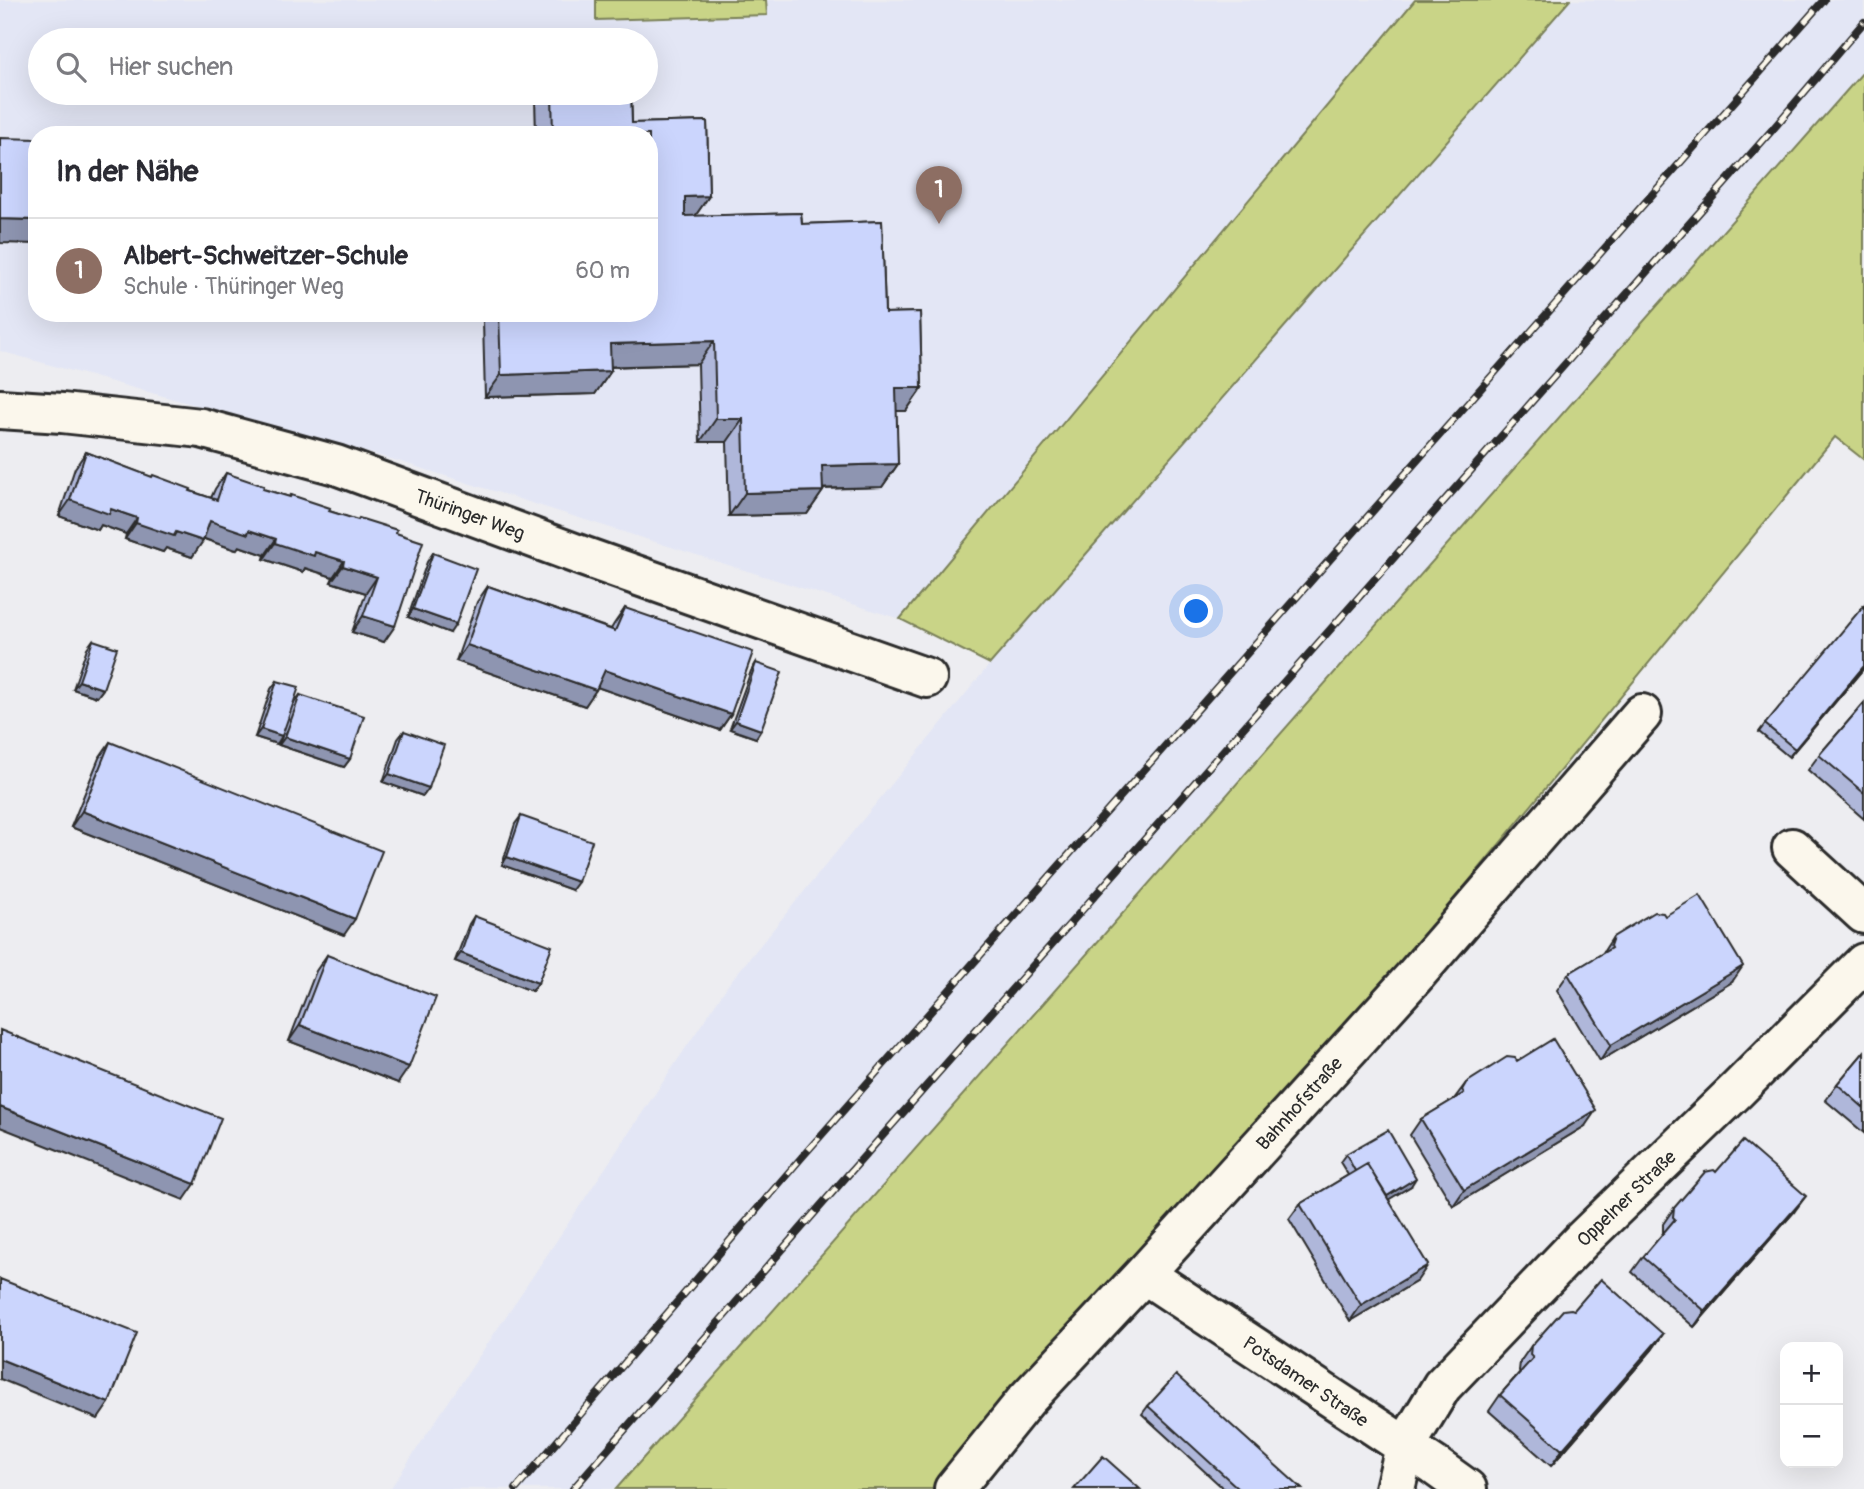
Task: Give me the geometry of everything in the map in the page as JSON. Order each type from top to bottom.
[{"type":"street","name":"Thüringer Weg","points":[[0,409],[201,428],[336,465],[584,557],[927,678]]},
{"type":"street","name":"Bahnhofstraße","points":[[954,1489],[1026,1400],[1413,978],[1642,714]]},
{"type":"street","points":[[1792,848],[1864,914]]},
{"type":"street","name":"Oppelner Straße","points":[[1395,1489],[1405,1447],[1442,1386],[1582,1240],[1864,963]]},
{"type":"street","name":"Potsdamer Straße","points":[[1144,1274],[1467,1489]]},
{"type":"shaded area","points":[[0,0],[1415,0],[900,619],[398,461],[0,351]]},
{"type":"shaded area","points":[[1570,0],[1864,0],[1864,71],[616,1489],[390,1489],[730,982],[990,664]]},
{"type":"green space","points":[[596,0],[766,0],[767,15],[596,20]]},
{"type":"green space","points":[[1415,0],[1570,0],[990,664],[900,619]]},
{"type":"green space","points":[[1864,71],[1864,460],[1835,437],[1286,1103],[1011,1396],[933,1489],[616,1489]]},
{"type":"building","points":[[552,105],[631,105],[632,123],[707,121],[709,196],[685,197],[685,216],[801,213],[802,224],[882,221],[885,313],[920,312],[922,388],[896,388],[898,464],[822,466],[823,491],[745,493],[743,419],[716,419],[714,341],[610,344],[611,371],[501,375],[499,322],[658,322],[658,126],[553,126]]},
{"type":"building","points":[[0,138],[28,139],[28,220],[0,219]]},
{"type":"building","points":[[86,452],[217,500],[226,473],[264,486],[263,489],[290,497],[291,495],[330,508],[329,511],[397,530],[396,533],[423,542],[395,626],[363,616],[377,577],[343,566],[344,561],[315,552],[314,556],[275,543],[276,539],[249,530],[248,534],[210,521],[203,541],[176,532],[174,536],[136,523],[137,518],[111,509],[109,514],[70,500]]},
{"type":"building","points":[[433,553],[476,569],[456,624],[413,609]]},
{"type":"building","points":[[488,586],[615,631],[625,608],[753,652],[731,714],[605,670],[596,690],[467,645]]},
{"type":"building","points":[[1864,605],[1864,666],[1795,749],[1765,724]]},
{"type":"building","points":[[93,640],[117,648],[103,689],[79,681]]},
{"type":"building","points":[[756,663],[782,672],[761,730],[736,721]]},
{"type":"building","points":[[277,681],[299,687],[282,736],[261,729]]},
{"type":"building","points":[[300,695],[364,716],[350,759],[285,737]]},
{"type":"building","points":[[1864,703],[1864,793],[1819,755]]},
{"type":"building","points":[[404,731],[444,745],[429,788],[389,774]]},
{"type":"building","points":[[110,742],[382,851],[355,919],[82,811]]},
{"type":"building","points":[[521,816],[592,841],[578,882],[507,857]]},
{"type":"building","points":[[1700,895],[1743,966],[1611,1045],[1568,974],[1611,948],[1613,937],[1654,912],[1663,913],[1665,916]]},
{"type":"building","points":[[474,916],[552,946],[538,983],[461,953]]},
{"type":"building","points":[[327,955],[436,997],[409,1067],[300,1025]]},
{"type":"building","points":[[0,1030],[221,1118],[195,1184],[0,1107]]},
{"type":"building","points":[[1553,1039],[1596,1110],[1464,1190],[1421,1119],[1464,1093],[1462,1090],[1466,1083],[1507,1057],[1517,1061]]},
{"type":"building","points":[[1864,1052],[1864,1108],[1837,1084]]},
{"type":"building","points":[[1388,1130],[1416,1178],[1387,1196],[1367,1164],[1355,1171],[1346,1154]]},
{"type":"building","points":[[1743,1141],[1806,1196],[1705,1311],[1643,1257],[1675,1219],[1674,1208],[1705,1172],[1716,1172]]},
{"type":"building","points":[[1367,1164],[1428,1265],[1361,1305],[1300,1204]]},
{"type":"building","points":[[0,1279],[137,1333],[109,1403],[0,1359]]},
{"type":"building","points":[[1601,1279],[1663,1334],[1562,1450],[1500,1395],[1533,1358],[1530,1355],[1531,1346],[1563,1310],[1574,1310]]},
{"type":"building","points":[[1176,1375],[1302,1489],[1239,1489],[1148,1406]]},
{"type":"building","points":[[1103,1456],[1140,1489],[1074,1489]]},
{"type":"railway","points":[[516,1489],[802,1157],[1824,0]]},
{"type":"railway","points":[[573,1489],[1773,129],[1864,22]]},
{"type":"place","name":"Albert-Schweitzer-Schule","points":[[939,224]]}]
